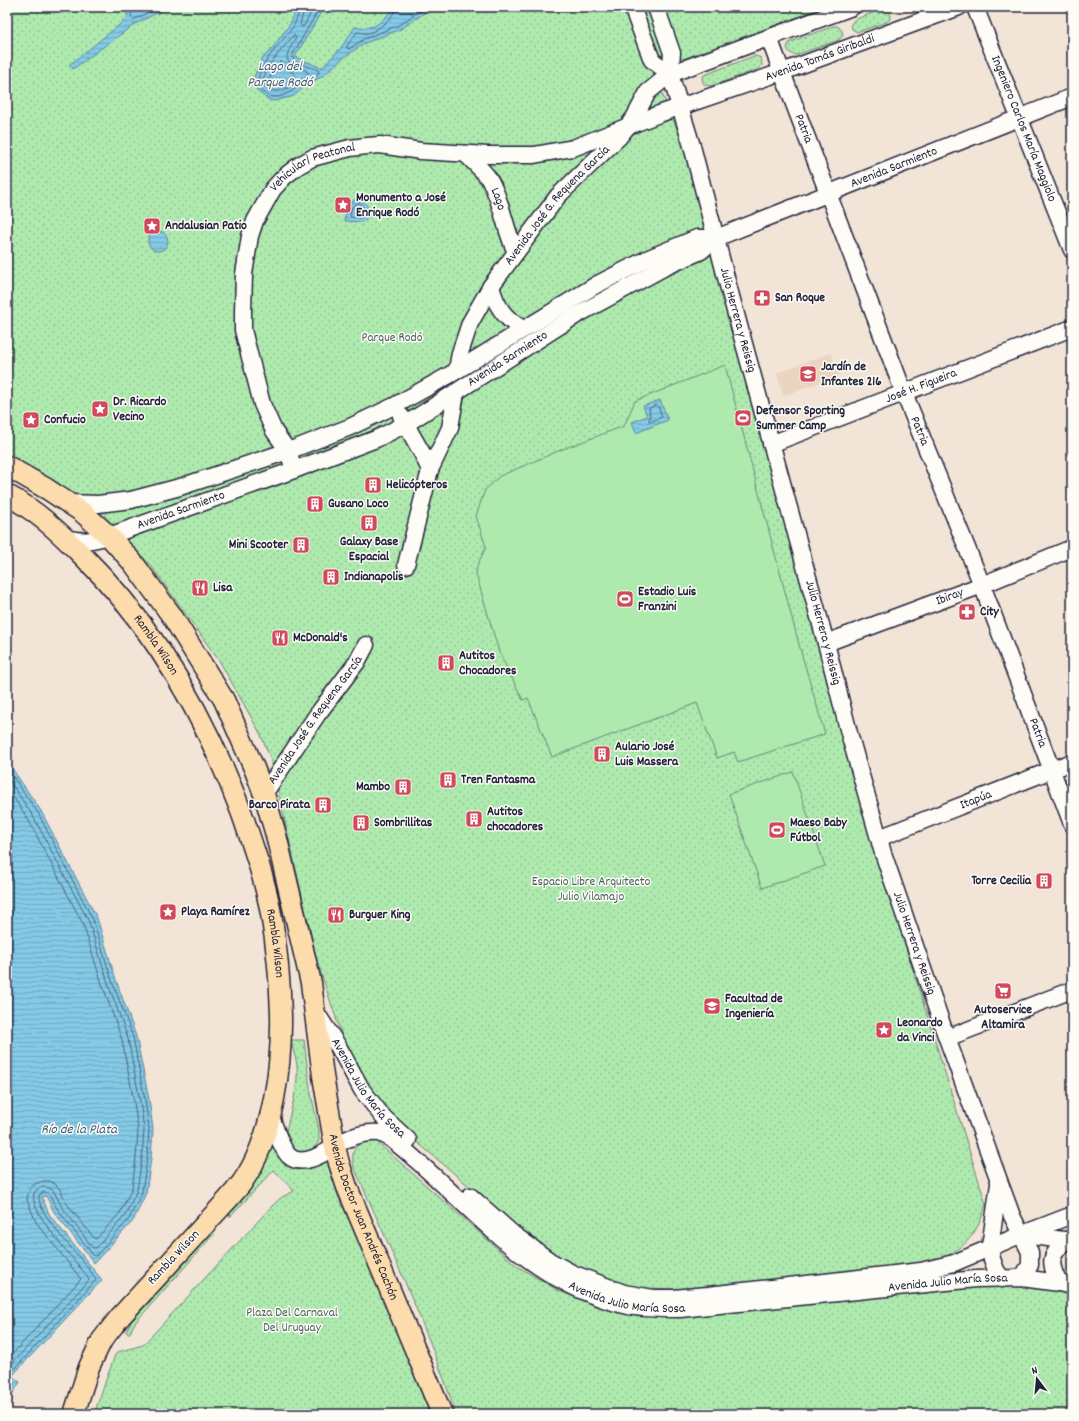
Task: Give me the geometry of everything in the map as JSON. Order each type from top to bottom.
[{"type":"main road","name":"Rambla Wilson","points":[[7,466],[82,512],[109,536],[134,564],[172,616],[224,700],[240,734],[264,794],[276,835],[311,983],[315,1011]]},
{"type":"main road","name":"Rambla Wilson","points":[[7,495],[23,504],[65,538],[110,584],[138,619],[166,659],[186,693],[221,761],[251,840],[265,886],[271,913],[279,969],[281,1033],[280,1059],[277,1082],[261,1147],[244,1180],[217,1212],[120,1317],[102,1340],[89,1367],[74,1414]]},
{"type":"main road","name":"Avenida Doctor Juan Andrés Cachón","points":[[315,1011],[323,1076],[339,1163],[442,1414]]},
{"type":"street","points":[[632,7],[652,60],[670,74],[852,7]]},
{"type":"street","name":"Julio Herrera y Reissig","points":[[656,7],[672,53],[670,74],[826,642],[848,733],[890,874],[947,1038],[999,1183],[1020,1235],[1030,1252],[1030,1265],[1028,1271],[1022,1278]]},
{"type":"street","name":"Avenida Tomás Giribaldi","points":[[680,107],[782,72],[959,7]]},
{"type":"street","name":"Ingeniero Carlos María Maggiolo","points":[[975,7],[1072,250]]},
{"type":"street","name":"Patria","points":[[769,38],[904,393],[982,585],[1072,824]]},
{"type":"street","name":"Avenida José G. Requena García","points":[[458,370],[460,353],[470,323],[491,286],[558,196],[626,128],[634,118],[648,92],[670,74]]},
{"type":"street","name":"Avenida Sarmiento","points":[[65,538],[82,542],[94,541],[294,470],[376,439],[406,424],[575,316],[665,267],[701,250],[716,238],[1072,98]]},
{"type":"street","name":"Avenida José G. Requena García","points":[[626,128],[680,107]]},
{"type":"street","name":"Vehicular/ Peatonal","points":[[288,451],[274,431],[262,404],[243,330],[244,274],[250,236],[255,221],[273,189],[289,173],[312,158],[350,148],[380,145],[415,151],[466,154],[534,154],[573,148],[626,128]]},
{"type":"street","name":"Lago","points":[[466,154],[489,178],[500,204],[507,233],[516,252]]},
{"type":"street","name":"Avenida Sarmiento","points":[[67,503],[98,504],[131,500],[180,487],[288,451],[350,427],[394,406],[458,370],[596,285],[649,258],[697,238],[716,238]]},
{"type":"street","points":[[491,286],[497,306],[503,314],[510,321],[524,329]]},
{"type":"street","name":"José H. Figueira","points":[[771,444],[1072,328]]},
{"type":"street","points":[[406,565],[430,470],[450,428],[456,393]]},
{"type":"street","points":[[394,406],[406,424],[430,470]]},
{"type":"street","points":[[288,451],[294,470]]},
{"type":"street","name":"Ibiray","points":[[826,642],[982,585],[1072,548]]},
{"type":"street","name":"Avenida José G. Requena García","points":[[264,794],[317,715],[357,662],[366,645]]},
{"type":"street","name":"Itapúa","points":[[879,838],[1072,762]]},
{"type":"street","points":[[947,1038],[1072,990]]},
{"type":"street","name":"Avenida Julio María Sosa","points":[[315,1011],[338,1046],[362,1090],[390,1125],[513,1234],[550,1261],[572,1273],[624,1293],[653,1298],[673,1298],[906,1273],[954,1263],[1020,1235],[1069,1241]]},
{"type":"street","name":"Avenida Julio María Sosa","points":[[270,1114],[284,1149],[289,1156],[295,1160],[312,1159],[328,1152],[353,1137],[369,1133],[379,1133],[390,1138],[504,1241],[529,1261],[547,1273],[570,1285],[630,1306],[655,1309],[680,1309],[976,1279],[1022,1278],[1066,1284]]},
{"type":"street","name":"Julio Herrera y Reissig","points":[[999,1183],[990,1247],[994,1265],[1002,1279]]},
{"type":"street","points":[[1020,1235],[1072,1215]]},
{"type":"street","points":[[1066,1284],[1052,1266],[1052,1258],[1057,1248],[1069,1241]]},
{"type":"shaded area","name":"Jardín de Infantes 216","points":[[831,353],[839,375],[783,396],[777,373]]},
{"type":"green space","name":"Parque Rodó","points":[[7,7],[825,7],[652,70],[681,138],[873,842],[986,1204],[976,1229],[966,1243],[959,1249],[940,1259],[913,1266],[676,1289],[620,1285],[573,1267],[516,1226],[391,1120],[370,1093],[345,1045],[317,961],[271,760],[260,733],[220,662],[152,567],[103,514],[7,457]]},
{"type":"green space","points":[[882,9],[888,10],[891,15],[887,22],[857,32],[852,29],[851,24],[854,20]]},
{"type":"green space","points":[[834,26],[838,26],[842,31],[843,35],[839,40],[796,55],[789,52],[787,47],[790,42]]},
{"type":"green space","points":[[754,56],[761,58],[762,66],[759,69],[711,86],[703,83],[702,78],[704,75]]},
{"type":"green space","name":"Estadio Luis Franzini","points":[[725,365],[801,652],[825,734],[738,762],[734,752],[717,758],[697,703],[552,757],[528,698],[523,700],[499,652],[476,574],[477,566],[486,547],[476,516],[485,490],[500,476],[563,449],[624,426],[635,401]]},
{"type":"green space","name":"Maeso Baby Fútbol","points":[[793,772],[825,866],[762,888],[729,794]]},
{"type":"green space","points":[[291,1040],[304,1040],[310,1089],[319,1130],[319,1140],[315,1150],[309,1153],[295,1153],[285,1137],[297,1083],[297,1065]]},
{"type":"green space","points":[[372,1140],[377,1142],[517,1266],[559,1291],[607,1309],[631,1313],[691,1315],[727,1313],[890,1295],[981,1287],[1027,1287],[1072,1292],[1072,1414],[456,1414],[421,1320],[354,1167],[353,1152],[355,1148],[361,1143]]},
{"type":"green space","name":"Plaza Del Carnaval Del Uruguay","points":[[272,1144],[276,1150],[327,1161],[338,1196],[362,1248],[431,1414],[94,1414],[115,1355],[118,1352],[143,1345],[273,1205],[282,1197],[294,1191],[274,1170],[231,1216],[229,1216],[249,1189]]},
{"type":"green space","points":[[213,1232],[214,1234],[134,1324],[130,1333],[127,1333],[126,1331],[131,1322]]},
{"type":"water","points":[[128,7],[169,7],[135,24],[73,69],[69,65],[127,18]]},
{"type":"water","name":"Lago del Parque Rodó","points":[[296,7],[324,7],[295,57],[322,68],[340,49],[355,27],[367,28],[376,25],[392,10],[391,7],[433,7],[401,29],[365,43],[343,58],[324,75],[304,87],[294,96],[275,101],[269,100],[258,92],[254,85],[254,77],[262,58],[271,50],[290,24]]},
{"type":"water","points":[[359,196],[369,209],[369,216],[362,222],[344,221],[348,205]]},
{"type":"water","points":[[158,231],[165,234],[168,241],[165,248],[158,251],[151,248],[148,241],[151,234]]},
{"type":"water","points":[[660,400],[668,420],[636,433],[632,422],[647,416],[643,406]]},
{"type":"water","name":"Río de la Plata","points":[[7,761],[41,811],[97,918],[116,980],[136,1036],[149,1099],[153,1129],[151,1159],[146,1193],[133,1221],[94,1263],[54,1212],[46,1196],[42,1197],[49,1214],[102,1280],[12,1376],[20,1382],[13,1393],[8,1414]]},
{"type":"place","name":"Monumento a José Enrique Rodó","points":[[343,205]]},
{"type":"place","name":"Andalusian Patio","points":[[152,226]]},
{"type":"place","name":"San Roque","points":[[762,298]]},
{"type":"place","name":"Jardín de Infantes 216","points":[[808,374]]},
{"type":"place","name":"Dr. Ricardo Vecino","points":[[100,409]]},
{"type":"place","name":"Defensor Sporting Summer Camp","points":[[743,418]]},
{"type":"place","name":"Confucio","points":[[31,420]]},
{"type":"place","name":"Helicópteros","points":[[373,485]]},
{"type":"place","name":"Gusano Loco","points":[[315,504]]},
{"type":"place","name":"Galaxy Base Espacial","points":[[369,523]]},
{"type":"place","name":"Mini Scooter","points":[[301,545]]},
{"type":"place","name":"Indianapolis","points":[[331,577]]},
{"type":"place","name":"Lisa","points":[[200,588]]},
{"type":"place","name":"Estadio Luis Franzini","points":[[625,599]]},
{"type":"place","name":"City","points":[[967,612]]},
{"type":"place","name":"McDonald's","points":[[280,638]]},
{"type":"place","name":"Autitos Chocadores","points":[[446,663]]},
{"type":"place","name":"Aulario José Luis Massera","points":[[602,754]]},
{"type":"place","name":"Tren Fantasma","points":[[448,780]]},
{"type":"place","name":"Mambo","points":[[403,787]]},
{"type":"place","name":"Barco Pirata","points":[[323,805]]},
{"type":"place","name":"Autitos chocadores","points":[[474,819]]},
{"type":"place","name":"Sombrillitas","points":[[361,823]]},
{"type":"place","name":"Maeso Baby Fútbol","points":[[777,830]]},
{"type":"place","name":"Torre Cecilia","points":[[1044,881]]},
{"type":"place","name":"Playa Ramírez","points":[[168,912]]},
{"type":"place","name":"Burguer King","points":[[336,915]]},
{"type":"place","name":"Autoservice Altamira","points":[[1003,991]]},
{"type":"place","name":"Facultad de Ingeniería","points":[[712,1006]]},
{"type":"place","name":"Leonardo da Vinci","points":[[884,1030]]},
{"type":"park label","name":"Espacio Libre Arquitecto Julio Vilamajo","points":[[591,890]]}]
